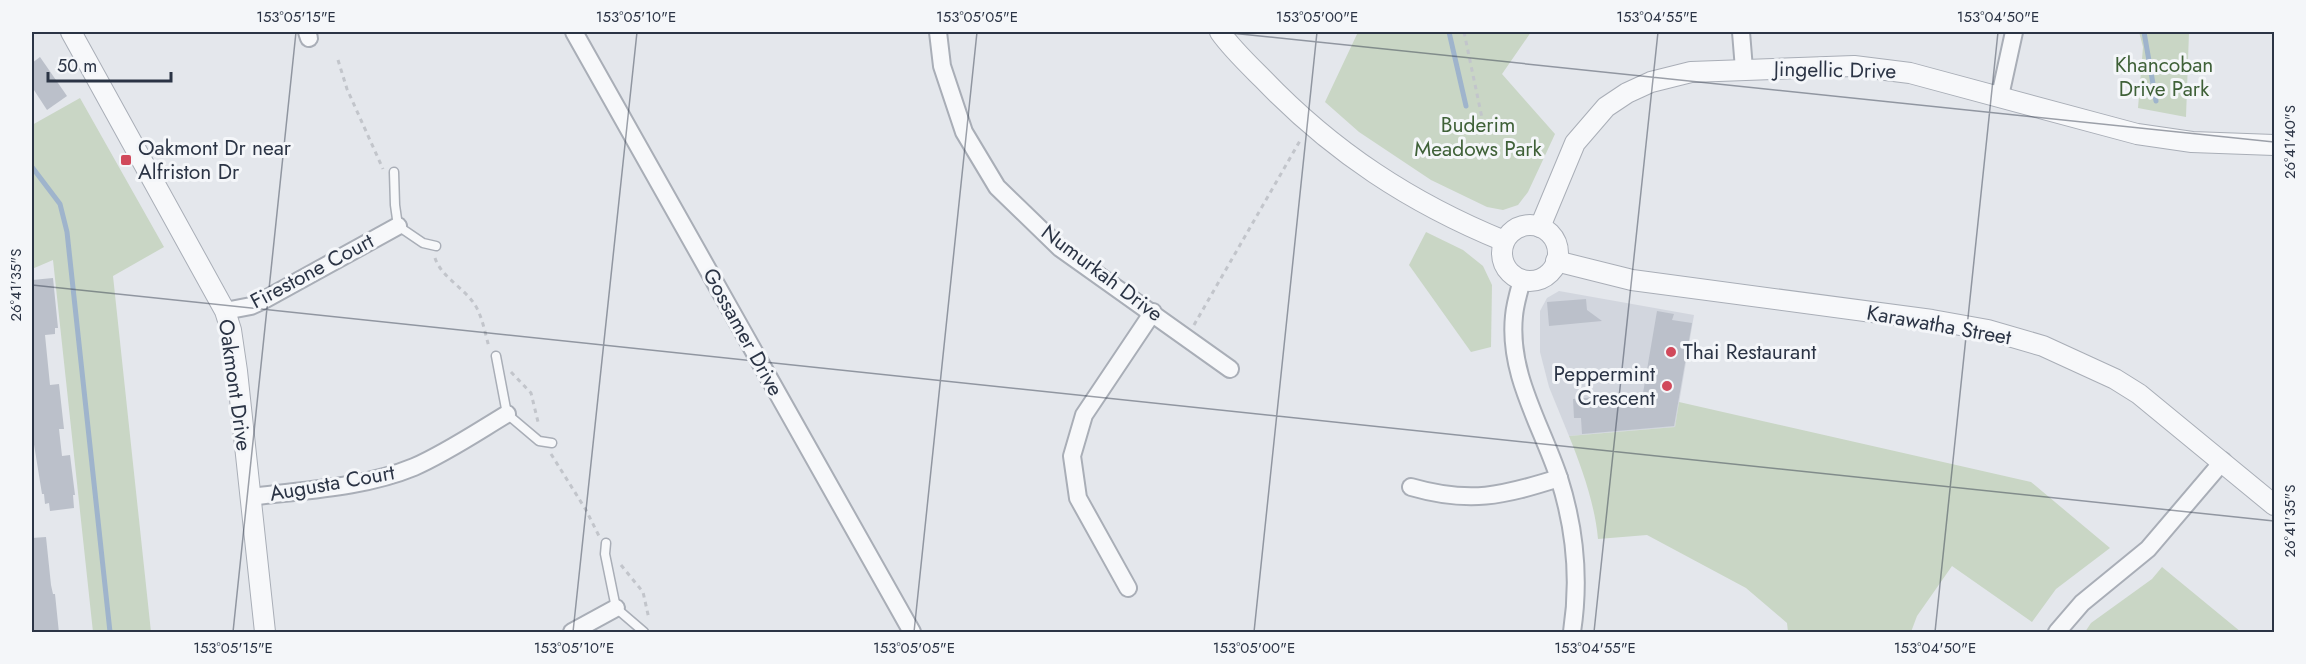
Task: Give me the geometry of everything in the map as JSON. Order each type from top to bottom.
[{"type":"street","name":"Oakmont Drive","points":[[71,32],[225,311],[235,355],[265,633]]},
{"type":"street","name":"Gossamer Drive","points":[[574,32],[912,633]]},
{"type":"street","name":"Numurkah Drive","points":[[938,32],[942,66],[964,132],[997,187],[1060,248],[1230,369]]},
{"type":"street","points":[[1220,32],[1284,102],[1338,149],[1400,192],[1458,223],[1504,241]]},
{"type":"street","points":[[1741,32],[1744,69]]},
{"type":"street","points":[[2000,96],[2014,32]]},
{"type":"street","name":"Jingellic Drive","points":[[1540,227],[1575,143],[1606,107],[1627,93],[1651,82],[1691,72],[1854,66],[1910,73],[2138,134],[2192,142],[2274,145]]},
{"type":"street","name":"Firestone Court","points":[[225,311],[262,302],[398,226]]},
{"type":"street","points":[[1523,226],[1540,227],[1553,237],[1558,253],[1553,269],[1539,279],[1522,280],[1507,269],[1502,251],[1504,241],[1515,229],[1523,226]]},
{"type":"street","name":"Karawatha Street","points":[[1556,261],[1632,280],[1932,320],[1988,330],[2043,345],[2115,379],[2139,394],[2274,505]]},
{"type":"street","points":[[1522,280],[1514,315],[1514,351],[1521,383],[1559,478],[1569,515],[1575,549],[1574,632]]},
{"type":"street","points":[[1128,588],[1078,498],[1072,456],[1084,415],[1153,312]]},
{"type":"street","name":"Augusta Court","points":[[250,497],[347,485],[397,473],[430,459],[507,414]]},
{"type":"street","points":[[2057,633],[2082,603],[2148,549],[2223,462]]},
{"type":"street","points":[[1411,487],[1450,497],[1478,498],[1502,495],[1559,478]]},
{"type":"street","points":[[572,633],[616,608]]},
{"type":"lane","points":[[394,172],[398,226],[423,243],[436,246]]},
{"type":"lane","points":[[496,356],[507,414],[539,441],[552,442]]},
{"type":"lane","points":[[606,543],[604,550],[616,608],[644,633]]},
{"type":"path","points":[[1464,32],[1486,137]]},
{"type":"path","points":[[338,60],[347,89],[389,183],[394,183]]},
{"type":"path","points":[[1188,338],[1301,139]]},
{"type":"shaded area","points":[[1559,291],[1694,315],[1675,427],[1569,436],[1549,387],[1540,352],[1540,311],[1547,298]]},
{"type":"green space","name":"Buderim Meadows Park","points":[[1358,32],[1531,32],[1502,74],[1555,134],[1528,192],[1518,205],[1503,210],[1487,207],[1431,180],[1359,132],[1325,102]]},
{"type":"green space","name":"Khancoban Drive Park","points":[[2139,32],[2189,32],[2186,117],[2138,108],[2143,47]]},
{"type":"green space","points":[[80,98],[164,247],[113,276],[151,632],[93,632],[53,260],[32,269],[32,125]]},
{"type":"green space","points":[[1426,232],[1463,250],[1483,266],[1492,285],[1491,347],[1471,352],[1409,265]]},
{"type":"green space","points":[[1679,402],[2031,482],[2110,548],[2056,589],[2032,622],[1952,566],[1917,616],[1911,632],[1788,632],[1787,623],[1746,588],[1647,535],[1598,539],[1587,487],[1569,436],[1675,427]]},
{"type":"green space","points":[[2162,567],[2241,632],[2085,632],[2091,623],[2152,579]]},
{"type":"building","points":[[40,57],[67,96],[47,110],[32,87],[32,63]]},
{"type":"building","points":[[53,278],[58,328],[55,328],[55,334],[45,335],[50,385],[59,384],[64,429],[59,429],[62,456],[70,455],[75,495],[73,495],[74,508],[50,511],[49,503],[45,504],[44,494],[42,494],[32,432],[32,280]]},
{"type":"building","points":[[1586,299],[1587,310],[1602,321],[1549,326],[1547,302]]},
{"type":"building","points":[[1657,311],[1674,314],[1672,320],[1692,323],[1674,426],[1582,434],[1581,418],[1574,418],[1573,399],[1643,393]]},
{"type":"building","points":[[46,537],[59,633],[32,633],[32,538]]},
{"type":"waterway","points":[[1449,32],[1466,106]]},
{"type":"waterway","points":[[2144,32],[2156,101]]},
{"type":"waterway","points":[[32,167],[60,204],[67,232],[110,632]]},
{"type":"place","name":"Oakmont Dr near Alfriston Dr","points":[[126,160]]},
{"type":"place","name":"Thai Restaurant","points":[[1671,352]]},
{"type":"place","name":"Peppermint Crescent","points":[[1667,386]]}]
